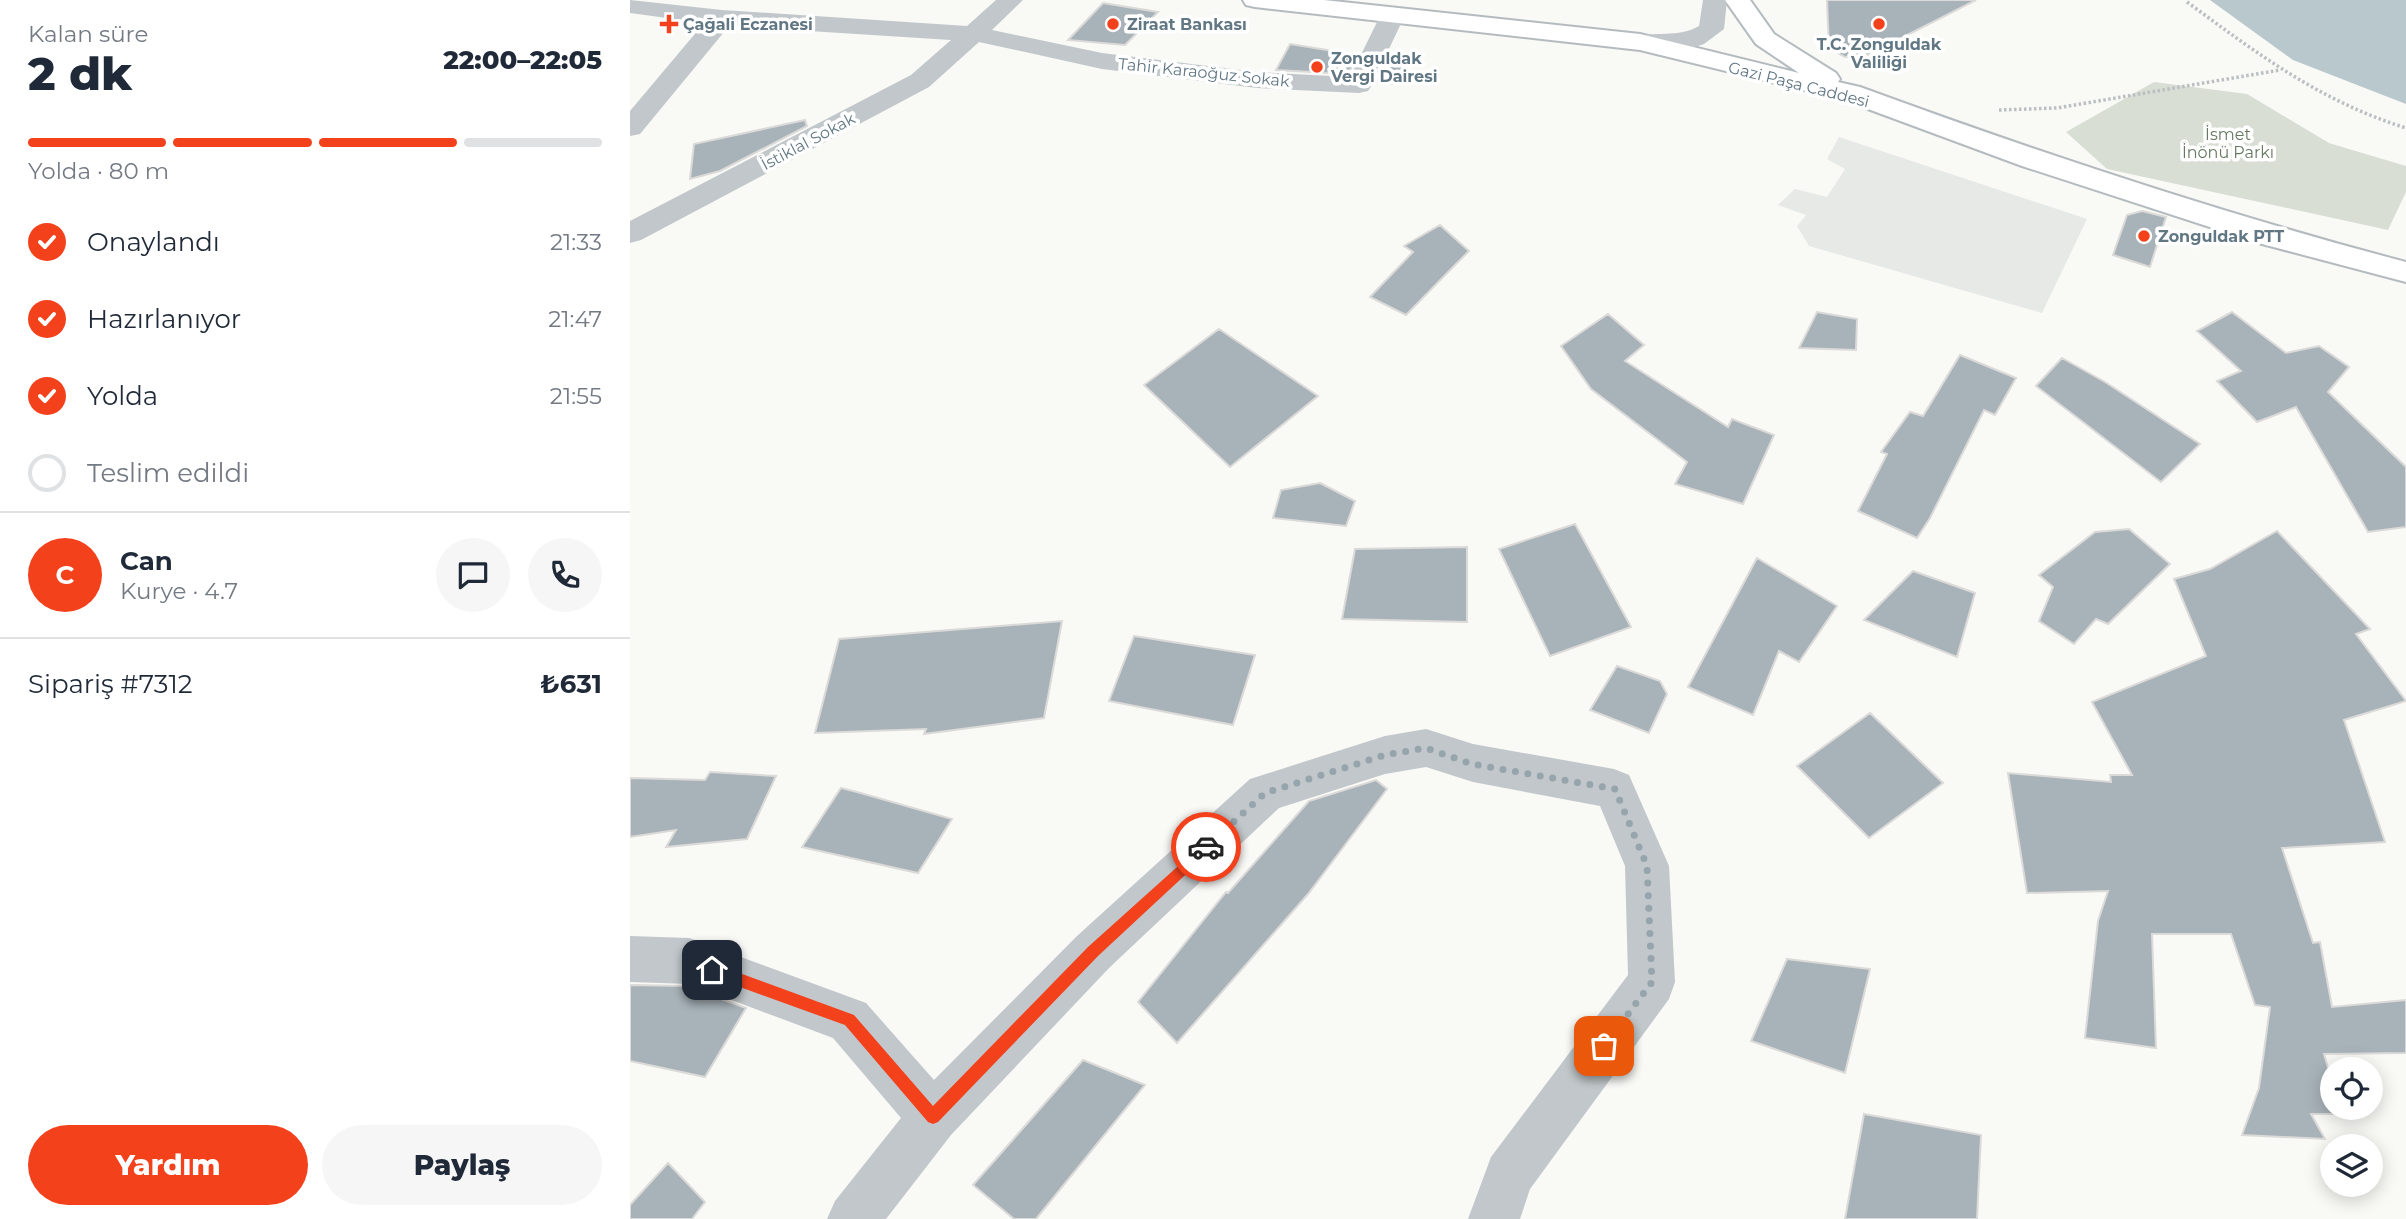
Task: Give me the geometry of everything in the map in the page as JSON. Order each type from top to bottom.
[{"type":"main road","name":"Gazi Paşa Caddesi","points":[[1255,0],[1361,6],[1392,15],[1640,43],[1850,93],[2032,160],[2273,237],[2406,272]]},
{"type":"main road","points":[[1737,0],[1765,39],[1850,93]]},
{"type":"street","name":"İstiklal Sokak","points":[[630,233],[920,80],[1011,0]]},
{"type":"street","points":[[1640,43],[1695,39],[1712,29],[1714,0]]},
{"type":"street","points":[[630,6],[722,18],[975,34]]},
{"type":"street","name":"Tahir Karaoğuz Sokak","points":[[975,34],[1115,62],[1257,80],[1359,85],[1392,15]]},
{"type":"street","points":[[630,128],[722,18]]},
{"type":"street","points":[[853,1219],[933,1117],[1093,952],[1265,793],[1385,755],[1426,748],[1472,764],[1615,789],[1647,866],[1652,982],[1509,1175],[1494,1219]]},
{"type":"street","points":[[630,958],[689,961],[849,1020],[933,1117]]},
{"type":"path","points":[[2187,2],[2280,71],[2368,116],[2406,128]]},
{"type":"path","points":[[1999,110],[2057,108],[2280,71]]},
{"type":"shaded area","points":[[2210,0],[2406,0],[2406,104],[2293,60]]},
{"type":"shaded area","points":[[1839,137],[2087,219],[2042,313],[1809,246],[1797,226],[1806,215],[1778,205],[1795,189],[1827,197],[1845,169],[1827,159]]},
{"type":"green space","name":"İsmet İnönü Parkı","points":[[2154,82],[2247,94],[2329,143],[2406,166],[2406,192],[2388,230],[2107,169],[2066,132]]},
{"type":"building","name":"T.C. Zonguldak Valiliği","points":[[1827,0],[1976,0],[1866,56],[1845,57],[1829,48]]},
{"type":"building","points":[[1103,3],[1158,12],[1125,45],[1068,40]]},
{"type":"building","name":"Zonguldak Vergi Dairesi","points":[[1290,44],[1358,55],[1348,74],[1276,70]]},
{"type":"building","points":[[1387,59],[1405,61],[1403,84],[1376,83]]},
{"type":"building","points":[[805,120],[807,126],[720,171],[690,179],[694,144]]},
{"type":"building","points":[[2142,211],[2166,217],[2150,267],[2113,255],[2127,215]]},
{"type":"building","points":[[1440,225],[1469,251],[1406,315],[1370,297],[1413,252],[1404,246]]},
{"type":"building","points":[[1817,312],[1857,319],[1856,350],[1799,348]]},
{"type":"building","points":[[2232,312],[2286,353],[2319,346],[2349,367],[2328,392],[2406,467],[2406,527],[2368,532],[2296,407],[2257,422],[2217,381],[2241,371],[2197,331]]},
{"type":"building","points":[[1608,314],[1644,345],[1625,361],[1728,427],[1732,419],[1774,435],[1743,504],[1675,484],[1687,462],[1591,389],[1561,346]]},
{"type":"building","points":[[1219,329],[1318,396],[1230,467],[1144,385]]},
{"type":"building","points":[[1960,355],[2016,378],[1995,415],[1984,410],[1930,518],[1917,538],[1858,511],[1887,454],[1881,452],[1910,412],[1923,416]]},
{"type":"building","points":[[2062,358],[2105,382],[2200,444],[2161,482],[2036,386]]},
{"type":"building","points":[[1320,483],[1355,501],[1346,526],[1273,518],[1281,490]]},
{"type":"building","points":[[1575,524],[1631,627],[1550,656],[1499,549]]},
{"type":"building","points":[[2129,529],[2170,564],[2108,624],[2096,619],[2074,644],[2039,621],[2053,587],[2039,575],[2095,532]]},
{"type":"building","points":[[2277,531],[2370,629],[2356,634],[2406,701],[2344,720],[2385,842],[2282,848],[2313,943],[2320,942],[2332,1007],[2406,1000],[2406,1053],[2324,1054],[2325,1057],[2320,1057],[2320,1114],[2311,1114],[2322,1134],[2320,1139],[2242,1135],[2259,1088],[2270,1007],[2255,1005],[2231,934],[2152,934],[2156,1048],[2085,1038],[2098,921],[2108,891],[2027,893],[2008,773],[2111,782],[2110,775],[2132,775],[2092,702],[2206,656],[2174,579],[2210,569]]},
{"type":"building","points":[[1467,547],[1467,622],[1342,619],[1355,549]]},
{"type":"building","points":[[1757,558],[1837,606],[1799,662],[1779,651],[1753,715],[1688,687]]},
{"type":"building","points":[[1913,571],[1975,593],[1957,657],[1864,620]]},
{"type":"building","points":[[1062,621],[1044,718],[924,734],[926,729],[815,733],[839,639]]},
{"type":"building","points":[[1134,636],[1255,655],[1233,725],[1109,701]]},
{"type":"building","points":[[1617,666],[1660,681],[1667,694],[1649,733],[1590,710]]},
{"type":"building","points":[[1870,713],[1943,783],[1869,838],[1797,766]]},
{"type":"building","points":[[710,772],[776,776],[747,839],[666,847],[676,830],[630,837],[630,778],[705,780]]},
{"type":"building","points":[[1376,780],[1387,789],[1308,894],[1177,1043],[1138,1002],[1226,892],[1228,893],[1309,801]]},
{"type":"building","points":[[841,788],[952,819],[918,873],[802,847]]},
{"type":"building","points":[[1787,959],[1870,969],[1845,1073],[1751,1041]]},
{"type":"building","points":[[630,985],[685,986],[746,1008],[705,1077],[630,1061]]},
{"type":"building","points":[[1083,1060],[1145,1085],[1036,1219],[1014,1219],[973,1185]]},
{"type":"building","points":[[1864,1114],[1981,1135],[1977,1219],[1845,1219]]},
{"type":"building","points":[[668,1163],[705,1202],[692,1219],[630,1219],[630,1205]]},
{"type":"way so far","points":[[1206,847],[1265,793],[1385,755],[1426,748],[1472,764],[1615,789],[1647,866],[1652,982],[1604,1046]]},
{"type":"place","name":"Çağali Eczanesi","points":[[669,24]]},
{"type":"place","name":"Ziraat Bankası","points":[[1113,24]]},
{"type":"place","name":"T.C. Zonguldak Valiliği","points":[[1879,24]]},
{"type":"place","name":"Zonguldak Vergi Dairesi","points":[[1317,67]]},
{"type":"place","name":"Zonguldak PTT","points":[[2144,236]]},
{"type":"route","points":[[712,970],[849,1020],[933,1117],[1093,952],[1206,847]]}]
